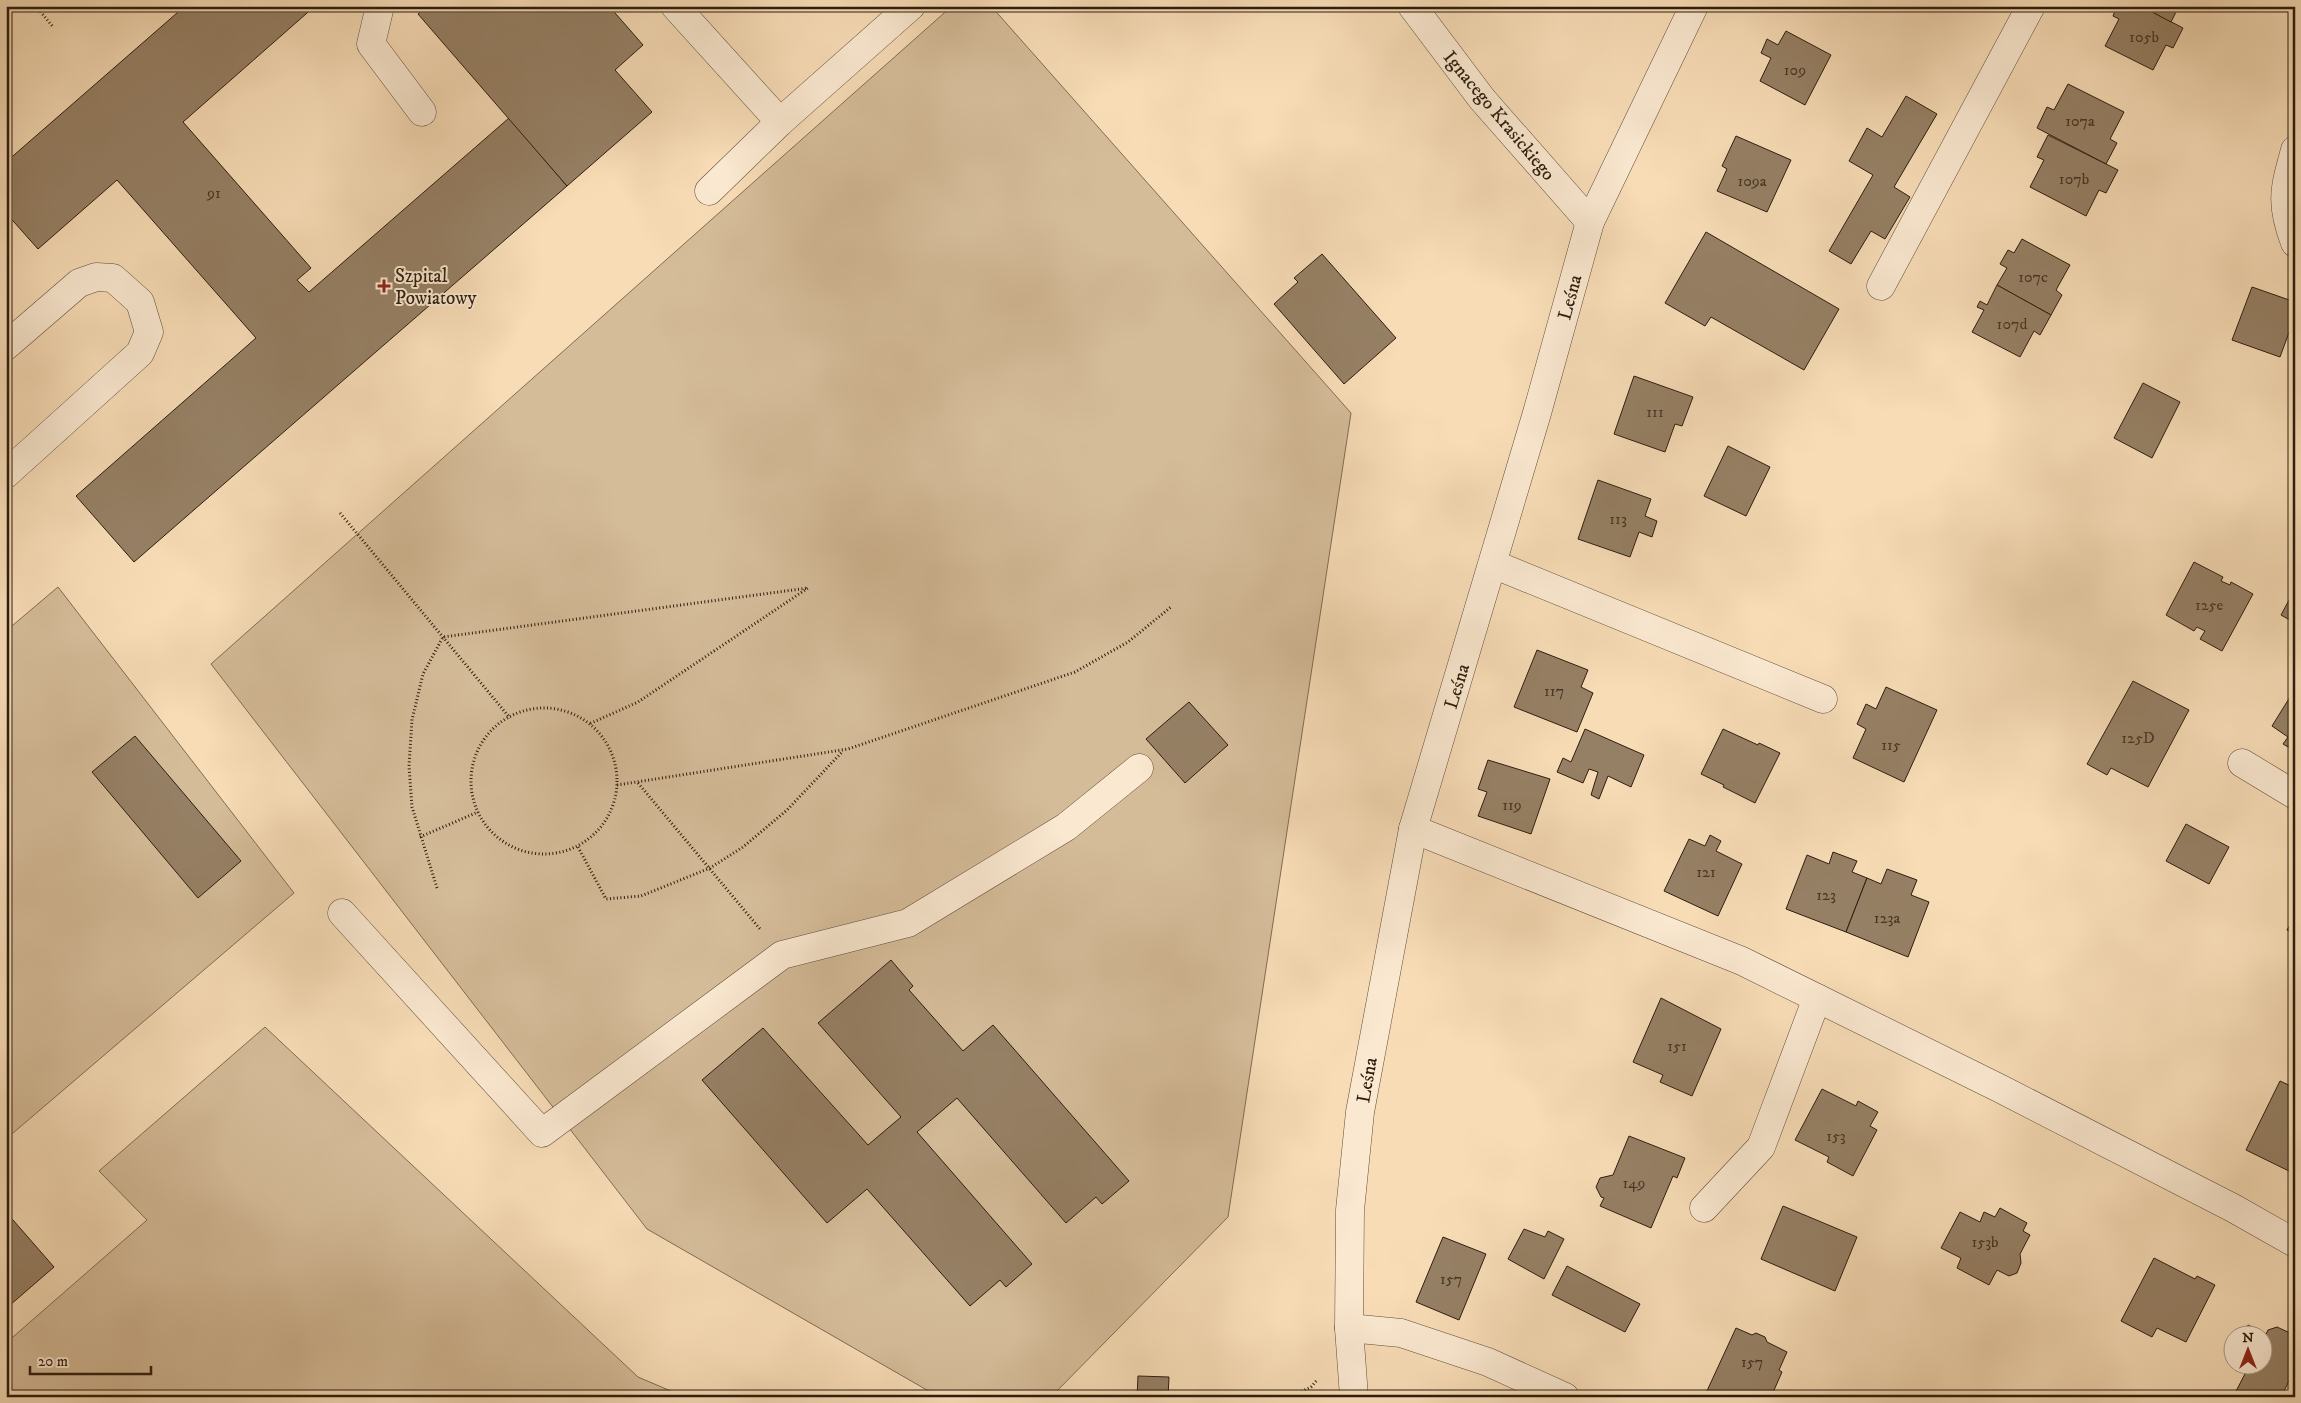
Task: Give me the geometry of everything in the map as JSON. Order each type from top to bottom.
[{"type":"street","points":[[380,6],[371,44],[422,112]]},
{"type":"street","points":[[675,6],[780,122]]},
{"type":"street","points":[[709,190],[780,122],[911,6]]},
{"type":"street","name":"Ignacego Krasickiego","points":[[1412,6],[1482,100],[1590,222]]},
{"type":"street","name":"Leśna","points":[[1354,1397],[1349,1328],[1350,1210],[1360,1112],[1413,829],[1493,564],[1590,222],[1694,6]]},
{"type":"street","points":[[1881,286],[2031,6]]},
{"type":"street","points":[[2295,150],[2284,191],[2287,223],[2295,243]]},
{"type":"street","points":[[6,346],[79,283],[96,277],[113,278],[140,302],[149,332],[140,353],[6,474]]},
{"type":"street","points":[[1493,564],[1823,699]]},
{"type":"street","points":[[2242,763],[2295,795]]},
{"type":"street","points":[[342,914],[542,1134],[782,955],[908,923],[1066,827],[1139,768]]},
{"type":"street","points":[[1413,829],[1742,961],[2018,1098],[2233,1208],[2295,1243]]},
{"type":"street","points":[[1704,1208],[1761,1147],[1818,998]]},
{"type":"street","points":[[1349,1328],[1400,1333],[1488,1362],[1565,1397]]},
{"type":"path","points":[[36,6],[53,26]]},
{"type":"path","points":[[340,513],[510,718]]},
{"type":"path","points":[[443,637],[808,588],[638,702],[589,724]]},
{"type":"path","points":[[617,784],[843,751],[1075,672],[1128,642],[1171,607]]},
{"type":"path","points":[[437,888],[412,808],[408,766],[412,720],[423,674],[443,637]]},
{"type":"path","points":[[550,708],[575,714],[594,727],[608,746],[616,768],[617,791],[610,814],[596,832],[578,847],[556,853],[532,853],[510,845],[491,831],[478,812],[471,787],[474,762],[484,739],[502,722],[510,718],[525,711],[550,708]]},
{"type":"path","points":[[578,847],[606,899],[641,896],[710,868],[743,847],[787,810],[843,751]]},
{"type":"path","points":[[638,782],[782,955]]},
{"type":"path","points":[[420,836],[478,812]]},
{"type":"shaded area","points":[[952,6],[991,6],[1351,413],[1228,1217],[1051,1397],[939,1397],[647,1229],[211,664]]},
{"type":"shaded area","points":[[58,587],[294,893],[6,1139],[6,631]]},
{"type":"shaded area","points":[[265,1027],[638,1377],[685,1397],[6,1397],[6,1343],[147,1220],[99,1171]]},
{"type":"building","name":"Szpital Powiatowy","points":[[185,6],[315,6],[183,122],[311,268],[297,280],[309,292],[509,118],[567,186],[134,562],[76,496],[256,338],[117,180],[38,249],[6,213],[6,162]]},
{"type":"building","points":[[427,6],[609,6],[643,45],[615,70],[652,112],[567,186],[418,14]]},
{"type":"building","points":[[2117,6],[2141,6],[2183,28],[2173,48],[2166,45],[2153,70],[2105,46],[2119,19],[2113,16]]},
{"type":"building","points":[[2141,6],[2179,6],[2171,22]]},
{"type":"building","points":[[1786,31],[1831,55],[1805,105],[1760,81],[1771,58],[1761,53],[1767,39],[1778,45]]},
{"type":"building","points":[[2068,84],[2124,112],[2110,139],[2117,143],[2106,164],[2037,128],[2047,107],[2054,110]]},
{"type":"building","points":[[1906,96],[1937,114],[1894,187],[1910,197],[1885,239],[1871,231],[1851,264],[1829,251],[1873,175],[1849,161],[1867,128],[1882,137]]},
{"type":"building","points":[[2048,135],[2118,170],[2106,193],[2099,190],[2086,216],[2030,187],[2044,160],[2037,157]]},
{"type":"building","points":[[1736,136],[1791,160],[1767,212],[1717,191],[1727,169],[1722,166]]},
{"type":"building","points":[[1706,232],[1839,309],[1804,370],[1711,317],[1705,326],[1665,303]]},
{"type":"building","points":[[2022,239],[2070,265],[2056,290],[2062,295],[2051,315],[1997,285],[2007,268],[2000,264],[2008,250],[2014,253]]},
{"type":"building","points":[[1322,254],[1396,338],[1344,384],[1274,304],[1298,282],[1294,278]]},
{"type":"building","points":[[1997,285],[2051,315],[2040,335],[2034,331],[2020,357],[1972,332],[1984,310],[1977,307],[1980,301],[1987,305]]},
{"type":"building","points":[[2252,287],[2295,302],[2295,316],[2280,357],[2232,340]]},
{"type":"building","points":[[1634,376],[1693,397],[1682,426],[1675,424],[1665,452],[1614,434]]},
{"type":"building","points":[[2143,383],[2180,402],[2152,458],[2114,438]]},
{"type":"building","points":[[1728,446],[1770,467],[1746,516],[1704,496]]},
{"type":"building","points":[[1598,480],[1651,499],[1645,516],[1657,521],[1652,537],[1639,532],[1630,557],[1578,539]]},
{"type":"building","points":[[2194,562],[2223,577],[2221,581],[2230,585],[2231,582],[2253,594],[2222,651],[2200,639],[2205,631],[2197,627],[2194,631],[2166,615]]},
{"type":"building","points":[[2295,589],[2295,623],[2281,615]]},
{"type":"building","points":[[1537,650],[1588,670],[1581,687],[1593,693],[1577,732],[1514,707]]},
{"type":"building","points":[[2133,681],[2189,710],[2148,787],[2111,768],[2107,775],[2087,764]]},
{"type":"building","points":[[1886,687],[1937,710],[1904,782],[1853,758],[1866,729],[1857,724],[1866,704],[1876,709]]},
{"type":"building","points":[[2295,689],[2295,751],[2283,744],[2288,737],[2272,726]]},
{"type":"building","points":[[1189,702],[1228,745],[1185,783],[1146,739]]},
{"type":"building","points":[[1585,729],[1644,755],[1631,787],[1608,776],[1599,799],[1591,795],[1598,772],[1589,769],[1583,783],[1557,772],[1563,758],[1571,762]]},
{"type":"building","points":[[1723,729],[1780,753],[1755,803],[1701,774]]},
{"type":"building","points":[[135,736],[241,861],[198,898],[92,772]]},
{"type":"building","points":[[1488,760],[1550,779],[1531,834],[1478,816],[1487,792],[1478,789]]},
{"type":"building","points":[[2186,824],[2229,847],[2209,884],[2166,861]]},
{"type":"building","points":[[1710,835],[1721,841],[1716,851],[1742,864],[1718,916],[1664,891],[1689,839],[1705,846]]},
{"type":"building","points":[[1833,852],[1857,861],[1852,872],[1867,878],[1846,932],[1786,909],[1807,855],[1829,864]]},
{"type":"building","points":[[1887,869],[1917,880],[1911,895],[1929,902],[1908,957],[1846,932],[1867,878],[1881,884]]},
{"type":"building","points":[[2295,916],[2295,933],[2287,930]]},
{"type":"building","points":[[891,960],[913,986],[909,990],[963,1051],[993,1025],[1129,1181],[1102,1204],[1096,1197],[1066,1223],[957,1098],[917,1132],[1032,1264],[1006,1287],[1000,1280],[970,1306],[867,1189],[827,1223],[702,1080],[763,1028],[868,1145],[901,1117],[818,1023]]},
{"type":"building","points":[[1661,998],[1721,1029],[1692,1096],[1660,1082],[1663,1075],[1633,1062]]},
{"type":"building","points":[[2280,1081],[2295,1088],[2293,1173],[2246,1150]]},
{"type":"building","points":[[1822,1089],[1856,1106],[1858,1101],[1878,1112],[1870,1126],[1877,1130],[1853,1176],[1827,1162],[1829,1157],[1795,1140]]},
{"type":"building","points":[[1629,1136],[1685,1158],[1677,1178],[1673,1176],[1651,1228],[1600,1206],[1604,1198],[1601,1197],[1596,1187],[1600,1178],[1613,1175]]},
{"type":"building","points":[[1783,1206],[1857,1237],[1835,1291],[1761,1259]]},
{"type":"building","points":[[2000,1208],[2027,1223],[2023,1231],[2030,1235],[2020,1254],[2021,1263],[2017,1273],[2009,1276],[1997,1270],[1989,1285],[1957,1268],[1961,1258],[1941,1248],[1960,1212],[1980,1222],[1984,1212],[1995,1217]]},
{"type":"building","points":[[6,1212],[54,1267],[9,1306],[6,1303]]},
{"type":"building","points":[[1524,1229],[1545,1237],[1548,1231],[1564,1239],[1544,1279],[1508,1259]]},
{"type":"building","points":[[1443,1237],[1486,1254],[1459,1320],[1416,1302]]},
{"type":"building","points":[[2154,1258],[2195,1279],[2197,1276],[2215,1285],[2186,1342],[2157,1328],[2152,1337],[2121,1321]]},
{"type":"building","points":[[1567,1266],[1640,1304],[1625,1332],[1552,1295]]},
{"type":"building","points":[[2277,1327],[2290,1333],[2293,1343],[2290,1348],[2295,1350],[2295,1369],[2281,1397],[2233,1397],[2244,1376],[2274,1376],[2274,1328]]},
{"type":"building","points":[[1736,1328],[1752,1335],[1756,1333],[1765,1337],[1767,1342],[1787,1352],[1779,1370],[1782,1372],[1771,1397],[1759,1395],[1758,1397],[1713,1397],[1706,1393]]},
{"type":"building","points":[[1138,1376],[1169,1377],[1168,1397],[1137,1397]]},
{"type":"place","name":"Szpital Powiatowy","points":[[384,286]]}]
